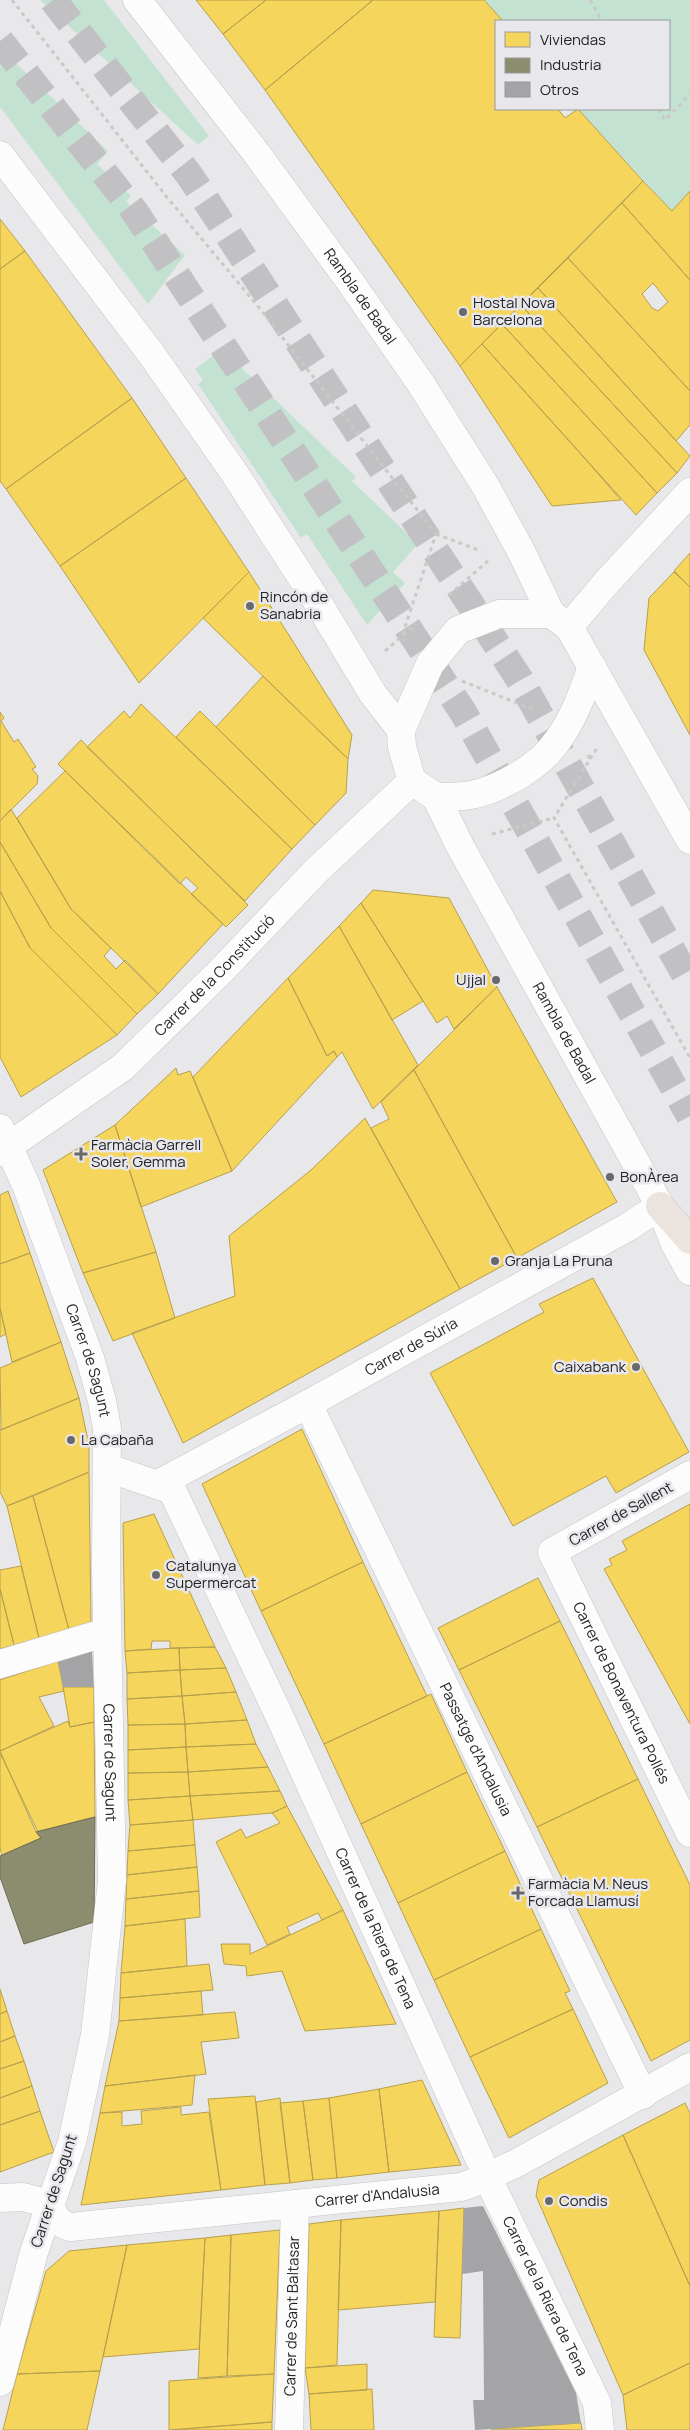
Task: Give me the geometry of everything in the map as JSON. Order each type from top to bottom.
[{"type":"main road","points":[[660,1206],[690,1240]]},
{"type":"street","name":"Rambla de Badal","points":[[137,0],[257,154],[351,283],[421,384],[486,487],[560,621],[592,667],[690,840]]},
{"type":"street","points":[[0,154],[152,355],[248,495],[320,606],[373,694],[402,730]]},
{"type":"street","points":[[412,781],[402,747],[402,730],[430,664],[458,630],[499,614],[560,621],[606,583],[690,492]]},
{"type":"street","points":[[436,798],[471,795],[500,785],[527,770],[557,742],[580,700],[592,667]]},
{"type":"street","name":"Rambla de Badal","points":[[412,781],[436,798],[460,846],[660,1206],[675,1244],[690,1271]]},
{"type":"street","name":"Carrer de la Constitució","points":[[3,1142],[123,1067],[222,971],[316,871],[412,781]]},
{"type":"street","name":"Carrer de Sagunt","points":[[0,2382],[34,2252],[67,2160],[95,2035],[112,1882],[106,1568],[107,1428],[102,1401],[90,1358],[26,1185],[3,1142]]},
{"type":"street","name":"Carrer de Súria","points":[[158,1484],[308,1404],[628,1227],[660,1206]]},
{"type":"street","name":"Passatge d'Andalusia","points":[[308,1404],[642,2095]]},
{"type":"street","name":"Carrer de la Riera de Tena","points":[[108,1468],[172,1490],[276,1711],[488,2176],[597,2402],[600,2430]]},
{"type":"street","name":"Carrer de Sallent","points":[[552,1552],[690,1475]]},
{"type":"street","name":"Carrer de Bonaventura Pollés","points":[[552,1552],[690,1833]]},
{"type":"street","points":[[0,1664],[97,1635]]},
{"type":"street","name":"Carrer d'Andalusia","points":[[50,2204],[52,2213],[57,2220],[70,2227],[461,2187],[515,2164],[690,2067]]},
{"type":"street","points":[[0,2198],[23,2197],[50,2204]]},
{"type":"street","name":"Carrer de Sant Baltasar","points":[[289,2430],[295,2204]]},
{"type":"path","points":[[12,0],[166,196],[261,310],[436,534],[486,552]]},
{"type":"path","points":[[590,0],[601,20]]},
{"type":"path","points":[[659,110],[665,120],[690,94]]},
{"type":"path","points":[[406,646],[402,636],[436,534]]},
{"type":"path","points":[[457,679],[538,712]]},
{"type":"path","points":[[487,836],[554,818],[590,759],[586,753]]},
{"type":"path","points":[[554,818],[690,1058]]},
{"type":"green space","points":[[40,0],[104,0],[209,136],[198,145]]},
{"type":"green space","points":[[484,0],[690,0],[690,191],[672,211],[579,110],[670,110],[670,20],[502,20]]},
{"type":"green space","points":[[0,48],[108,151],[97,164],[131,196],[126,201],[185,255],[148,304],[0,107]]},
{"type":"green space","points":[[222,349],[356,477],[352,481],[418,544],[393,572],[405,583],[367,625],[307,534],[301,538],[198,384],[203,380],[195,369]]},
{"type":"building: Viviendas","points":[[196,0],[266,0],[223,34]]},
{"type":"building: Viviendas","points":[[266,0],[373,0],[265,90],[223,34]]},
{"type":"building: Viviendas","points":[[373,0],[484,0],[502,20],[495,20],[495,110],[559,110],[565,118],[579,110],[643,181],[460,366],[265,90]]},
{"type":"building: Viviendas","points":[[643,181],[672,211],[690,191],[690,280],[622,203]]},
{"type":"building: Viviendas","points":[[622,203],[690,280],[690,391],[568,258]],"holes":[[[653,283],[668,302],[658,311],[652,308],[642,294]]]},
{"type":"building: Viviendas","points":[[0,219],[25,251],[0,269]]},
{"type":"building: Viviendas","points":[[25,251],[132,398],[6,489],[0,481],[0,269]]},
{"type":"building: Viviendas","points":[[568,258],[690,391],[690,425],[676,441],[538,288]]},
{"type":"building: Viviendas","points":[[538,288],[690,456],[677,473],[521,305]]},
{"type":"building: Viviendas","points":[[521,305],[677,473],[657,493],[502,324]]},
{"type":"building: Viviendas","points":[[502,324],[657,493],[636,515],[482,344]]},
{"type":"building: Viviendas","points":[[482,344],[621,500],[552,506],[460,366]]},
{"type":"building: Viviendas","points":[[132,398],[186,478],[60,566],[6,489]]},
{"type":"building: Viviendas","points":[[186,478],[249,572],[139,683],[60,566]]},
{"type":"building: Viviendas","points":[[690,553],[690,587],[674,571]]},
{"type":"building: Viviendas","points":[[249,572],[352,735],[348,759],[203,618]]},
{"type":"building: Viviendas","points":[[674,572],[690,587],[690,735],[644,650],[649,598]]},
{"type":"building: Viviendas","points":[[263,676],[348,759],[346,793],[315,825],[216,727]]},
{"type":"building: Viviendas","points":[[141,704],[292,849],[245,901],[87,747],[124,711],[130,718]]},
{"type":"building: Viviendas","points":[[200,711],[315,825],[292,849],[176,737]]},
{"type":"building: Viviendas","points":[[0,712],[4,718],[1,721],[14,742],[18,739],[36,767],[32,769],[38,776],[37,784],[0,821]]},
{"type":"building: Viviendas","points":[[81,740],[248,905],[226,927],[191,894],[198,888],[186,877],[180,884],[58,764]]},
{"type":"building: Viviendas","points":[[65,771],[223,924],[158,994],[71,909],[17,818]]},
{"type":"building: Viviendas","points":[[11,809],[71,909],[111,948],[104,956],[116,969],[125,960],[158,994],[137,1014],[51,928],[0,842],[0,821]]},
{"type":"building: Viviendas","points":[[0,842],[51,928],[137,1014],[117,1035],[30,948],[0,891]]},
{"type":"building: Viviendas","points":[[373,890],[449,898],[497,987],[454,1029],[447,1016],[437,1023],[361,903]]},
{"type":"building: Viviendas","points":[[0,891],[30,948],[117,1035],[21,1097],[0,1057]]},
{"type":"building: Viviendas","points":[[361,903],[423,1001],[392,1020],[339,926]]},
{"type":"building: Viviendas","points":[[339,926],[418,1065],[373,1109],[342,1052],[337,1057],[334,1051],[327,1056],[288,978]]},
{"type":"building: Viviendas","points":[[288,978],[327,1056],[334,1051],[337,1057],[232,1171],[193,1077]]},
{"type":"building: Viviendas","points":[[497,987],[617,1202],[517,1258],[414,1070]]},
{"type":"building: Viviendas","points":[[176,1068],[178,1075],[190,1071],[232,1171],[141,1207],[115,1125]]},
{"type":"building: Viviendas","points":[[414,1070],[517,1258],[460,1289],[371,1128],[389,1119],[381,1102]]},
{"type":"building: Viviendas","points":[[365,1118],[460,1289],[183,1443],[132,1333],[235,1296],[229,1236],[311,1170]]},
{"type":"building: Viviendas","points":[[115,1125],[156,1252],[83,1273],[43,1170]]},
{"type":"building: Viviendas","points":[[8,1191],[30,1253],[0,1264],[0,1195]]},
{"type":"building: Viviendas","points":[[156,1252],[175,1318],[113,1341],[83,1273]]},
{"type":"building: Viviendas","points":[[30,1253],[61,1342],[12,1362],[0,1308],[0,1264]]},
{"type":"building: Viviendas","points":[[593,1278],[689,1452],[616,1493],[606,1476],[513,1526],[430,1373],[544,1312],[539,1304]]},
{"type":"building: Viviendas","points":[[0,1308],[6,1334],[0,1337]]},
{"type":"building: Viviendas","points":[[61,1342],[79,1398],[1,1430],[0,1368]]},
{"type":"building: Viviendas","points":[[79,1398],[89,1445],[89,1472],[7,1506],[0,1492],[0,1430]]},
{"type":"building: Viviendas","points":[[302,1429],[363,1562],[261,1611],[202,1484]]},
{"type":"building: Viviendas","points":[[89,1472],[91,1622],[69,1630],[33,1496]]},
{"type":"building: Viviendas","points":[[33,1496],[69,1630],[39,1638],[7,1506]]},
{"type":"building: Viviendas","points":[[690,1504],[690,1724],[604,1569],[612,1565],[609,1559],[627,1550],[622,1541]]},
{"type":"building: Viviendas","points":[[154,1514],[215,1647],[170,1648],[170,1641],[152,1641],[151,1649],[125,1651],[123,1523]]},
{"type":"building: Viviendas","points":[[363,1562],[427,1696],[324,1744],[261,1611]]},
{"type":"building: Viviendas","points":[[21,1566],[39,1638],[14,1645],[0,1589],[0,1570]]},
{"type":"building: Viviendas","points":[[538,1578],[560,1621],[459,1670],[438,1628]]},
{"type":"building: Viviendas","points":[[0,1589],[14,1645],[0,1649]]},
{"type":"building: Viviendas","points":[[560,1621],[638,1779],[537,1827],[459,1670]]},
{"type":"building: Viviendas","points":[[215,1647],[226,1668],[180,1670],[179,1648]]},
{"type":"building: Viviendas","points":[[179,1648],[180,1670],[127,1673],[125,1651]]},
{"type":"building: Viviendas","points":[[58,1661],[64,1691],[39,1697],[54,1726],[0,1751],[0,1680]]},
{"type":"building: Viviendas","points":[[226,1668],[236,1692],[182,1696],[180,1670]]},
{"type":"building: Viviendas","points":[[180,1670],[182,1696],[127,1699],[127,1673]]},
{"type":"building: Viviendas","points":[[63,1687],[94,1687],[94,1722],[70,1727]]},
{"type":"building: Viviendas","points":[[236,1692],[247,1720],[185,1724],[182,1696]]},
{"type":"building: Viviendas","points":[[431,1694],[467,1772],[361,1824],[324,1744]]},
{"type":"building: Viviendas","points":[[182,1696],[185,1724],[128,1725],[127,1699]]},
{"type":"building: Viviendas","points":[[247,1720],[256,1744],[186,1747],[185,1724]]},
{"type":"building: Viviendas","points":[[68,1721],[70,1727],[94,1722],[95,1817],[36,1832],[0,1751]]},
{"type":"building: Viviendas","points":[[185,1724],[186,1747],[128,1750],[128,1725]]},
{"type":"building: Viviendas","points":[[256,1744],[268,1767],[188,1772],[186,1747]]},
{"type":"building: Viviendas","points":[[186,1747],[188,1772],[128,1773],[128,1750]]},
{"type":"building: Viviendas","points":[[0,1753],[41,1838],[2,1855],[0,1848]]},
{"type":"building: Viviendas","points":[[268,1767],[280,1791],[190,1796],[188,1772]]},
{"type":"building: Viviendas","points":[[188,1772],[190,1796],[128,1800],[128,1773]]},
{"type":"building: Viviendas","points":[[467,1772],[505,1851],[398,1903],[361,1824]]},
{"type":"building: Viviendas","points":[[638,1779],[690,1885],[690,2040],[651,2061],[537,1827]]},
{"type":"building: Viviendas","points":[[280,1791],[287,1806],[272,1813],[193,1820],[190,1796]]},
{"type":"building: Viviendas","points":[[190,1796],[193,1820],[130,1825],[128,1800]]},
{"type":"building: Viviendas","points":[[287,1806],[343,1910],[322,1920],[318,1913],[287,1927],[290,1934],[267,1945],[216,1842],[241,1829],[246,1838],[280,1823],[272,1813]]},
{"type":"building: Viviendas","points":[[193,1820],[195,1845],[128,1851],[130,1825]]},
{"type":"building: Viviendas","points":[[195,1845],[197,1867],[127,1875],[128,1851]]},
{"type":"building: Viviendas","points":[[505,1851],[541,1929],[434,1980],[398,1903]]},
{"type":"building: Viviendas","points":[[197,1867],[199,1891],[126,1899],[127,1875]]},
{"type":"building: Viviendas","points":[[199,1891],[200,1917],[125,1926],[126,1899]]},
{"type":"building: Viviendas","points":[[343,1910],[396,2024],[305,2031],[282,1971],[247,1976],[246,1966],[224,1964],[221,1944],[250,1944],[250,1954]]},
{"type":"building: Viviendas","points":[[185,1919],[187,1966],[121,1973],[125,1926]]},
{"type":"building: Viviendas","points":[[541,1929],[570,1991],[565,1993],[573,2009],[470,2057],[434,1980]]},
{"type":"building: Viviendas","points":[[209,1964],[213,1990],[120,1998],[121,1973]]},
{"type":"building: Viviendas","points":[[0,1989],[7,2011],[0,2014]]},
{"type":"building: Viviendas","points":[[201,1991],[203,2015],[119,2021],[120,1998]]},
{"type":"building: Viviendas","points":[[573,2009],[608,2083],[509,2138],[470,2057]]},
{"type":"building: Viviendas","points":[[7,2011],[15,2036],[0,2042],[0,2014]]},
{"type":"building: Viviendas","points":[[235,2012],[239,2038],[201,2042],[206,2074],[105,2086],[119,2021]]},
{"type":"building: Viviendas","points":[[15,2036],[24,2061],[0,2069],[0,2042]]},
{"type":"building: Viviendas","points":[[24,2061],[32,2086],[0,2098],[0,2069]]},
{"type":"building: Viviendas","points":[[195,2075],[192,2105],[100,2113],[105,2086]]},
{"type":"building: Viviendas","points":[[422,2080],[461,2165],[389,2172],[379,2089]]},
{"type":"building: Viviendas","points":[[32,2086],[40,2111],[0,2125],[0,2098]]},
{"type":"building: Viviendas","points":[[379,2089],[389,2172],[337,2178],[329,2098]]},
{"type":"building: Viviendas","points":[[255,2096],[265,2185],[221,2190],[208,2099]]},
{"type":"building: Viviendas","points":[[280,2098],[290,2183],[265,2185],[256,2102]]},
{"type":"building: Viviendas","points":[[329,2098],[337,2178],[313,2180],[303,2101]]},
{"type":"building: Viviendas","points":[[303,2101],[313,2180],[290,2183],[280,2103]]},
{"type":"building: Viviendas","points":[[685,2103],[690,2113],[690,2286],[623,2135]]},
{"type":"building: Viviendas","points":[[181,2107],[181,2115],[209,2112],[221,2190],[81,2205],[100,2113],[122,2112],[122,2126],[142,2124],[141,2111]]},
{"type":"building: Viviendas","points":[[40,2111],[54,2152],[0,2172],[0,2125]]},
{"type":"building: Viviendas","points":[[623,2135],[690,2286],[690,2363],[623,2395],[536,2196],[539,2180]]},
{"type":"building: Viviendas","points":[[464,2208],[460,2338],[434,2337],[439,2211]]},
{"type":"building: Viviendas","points":[[439,2211],[435,2302],[338,2310],[341,2220]]},
{"type":"building: Viviendas","points":[[341,2220],[337,2365],[305,2368],[309,2224]]},
{"type":"building: Viviendas","points":[[280,2230],[274,2374],[227,2376],[231,2235]]},
{"type":"building: Viviendas","points":[[231,2235],[227,2376],[198,2378],[205,2238]]},
{"type":"building: Viviendas","points":[[205,2238],[199,2349],[103,2357],[127,2245]]},
{"type":"building: Viviendas","points":[[127,2245],[100,2371],[17,2374],[46,2271],[69,2251]]},
{"type":"building: Viviendas","points":[[690,2363],[690,2430],[627,2430],[623,2395]]},
{"type":"building: Viviendas","points":[[367,2364],[367,2390],[309,2394],[305,2368]]},
{"type":"building: Viviendas","points":[[100,2371],[87,2430],[3,2430],[17,2374]]},
{"type":"building: Viviendas","points":[[274,2374],[272,2422],[169,2430],[169,2381]]},
{"type":"building: Viviendas","points":[[372,2389],[374,2430],[311,2430],[309,2394]]},
{"type":"building: Viviendas","points":[[272,2422],[272,2430],[172,2430]]},
{"type":"building: Viviendas","points":[[581,2423],[582,2430],[491,2429]]},
{"type":"building: Industria","points":[[95,1817],[94,1922],[24,1944],[0,1877],[0,1856],[41,1838],[36,1832]]},
{"type":"building: Otros","points":[[92,1651],[94,1687],[63,1687],[58,1661]]},
{"type":"building: Otros","points":[[483,2206],[576,2393],[581,2423],[475,2430],[473,2400],[484,2400],[483,2271],[462,2274],[464,2208]]},
{"type":"tunnel","points":[[53,0],[190,176],[520,680],[690,983]]},
{"type":"tunnel","points":[[0,41],[135,212],[463,712],[690,1116]]},
{"type":"place","name":"Hostal Nova Barcelona","points":[[463,312]]},
{"type":"place","name":"Rincón de Sanabria","points":[[250,606]]},
{"type":"place","name":"Ujjal","points":[[496,980]]},
{"type":"place","name":"Farmàcia Garrell Soler, Gemma","points":[[81,1154]]},
{"type":"place","name":"BonÀrea","points":[[610,1177]]},
{"type":"place","name":"Granja La Pruna","points":[[495,1261]]},
{"type":"place","name":"Caixabank","points":[[636,1367]]},
{"type":"place","name":"La Cabaña","points":[[71,1440]]},
{"type":"place","name":"Catalunya Supermercat","points":[[156,1575]]},
{"type":"place","name":"Farmàcia M. Neus Forcada Llamusí","points":[[518,1893]]},
{"type":"place","name":"Condis","points":[[549,2201]]}]
